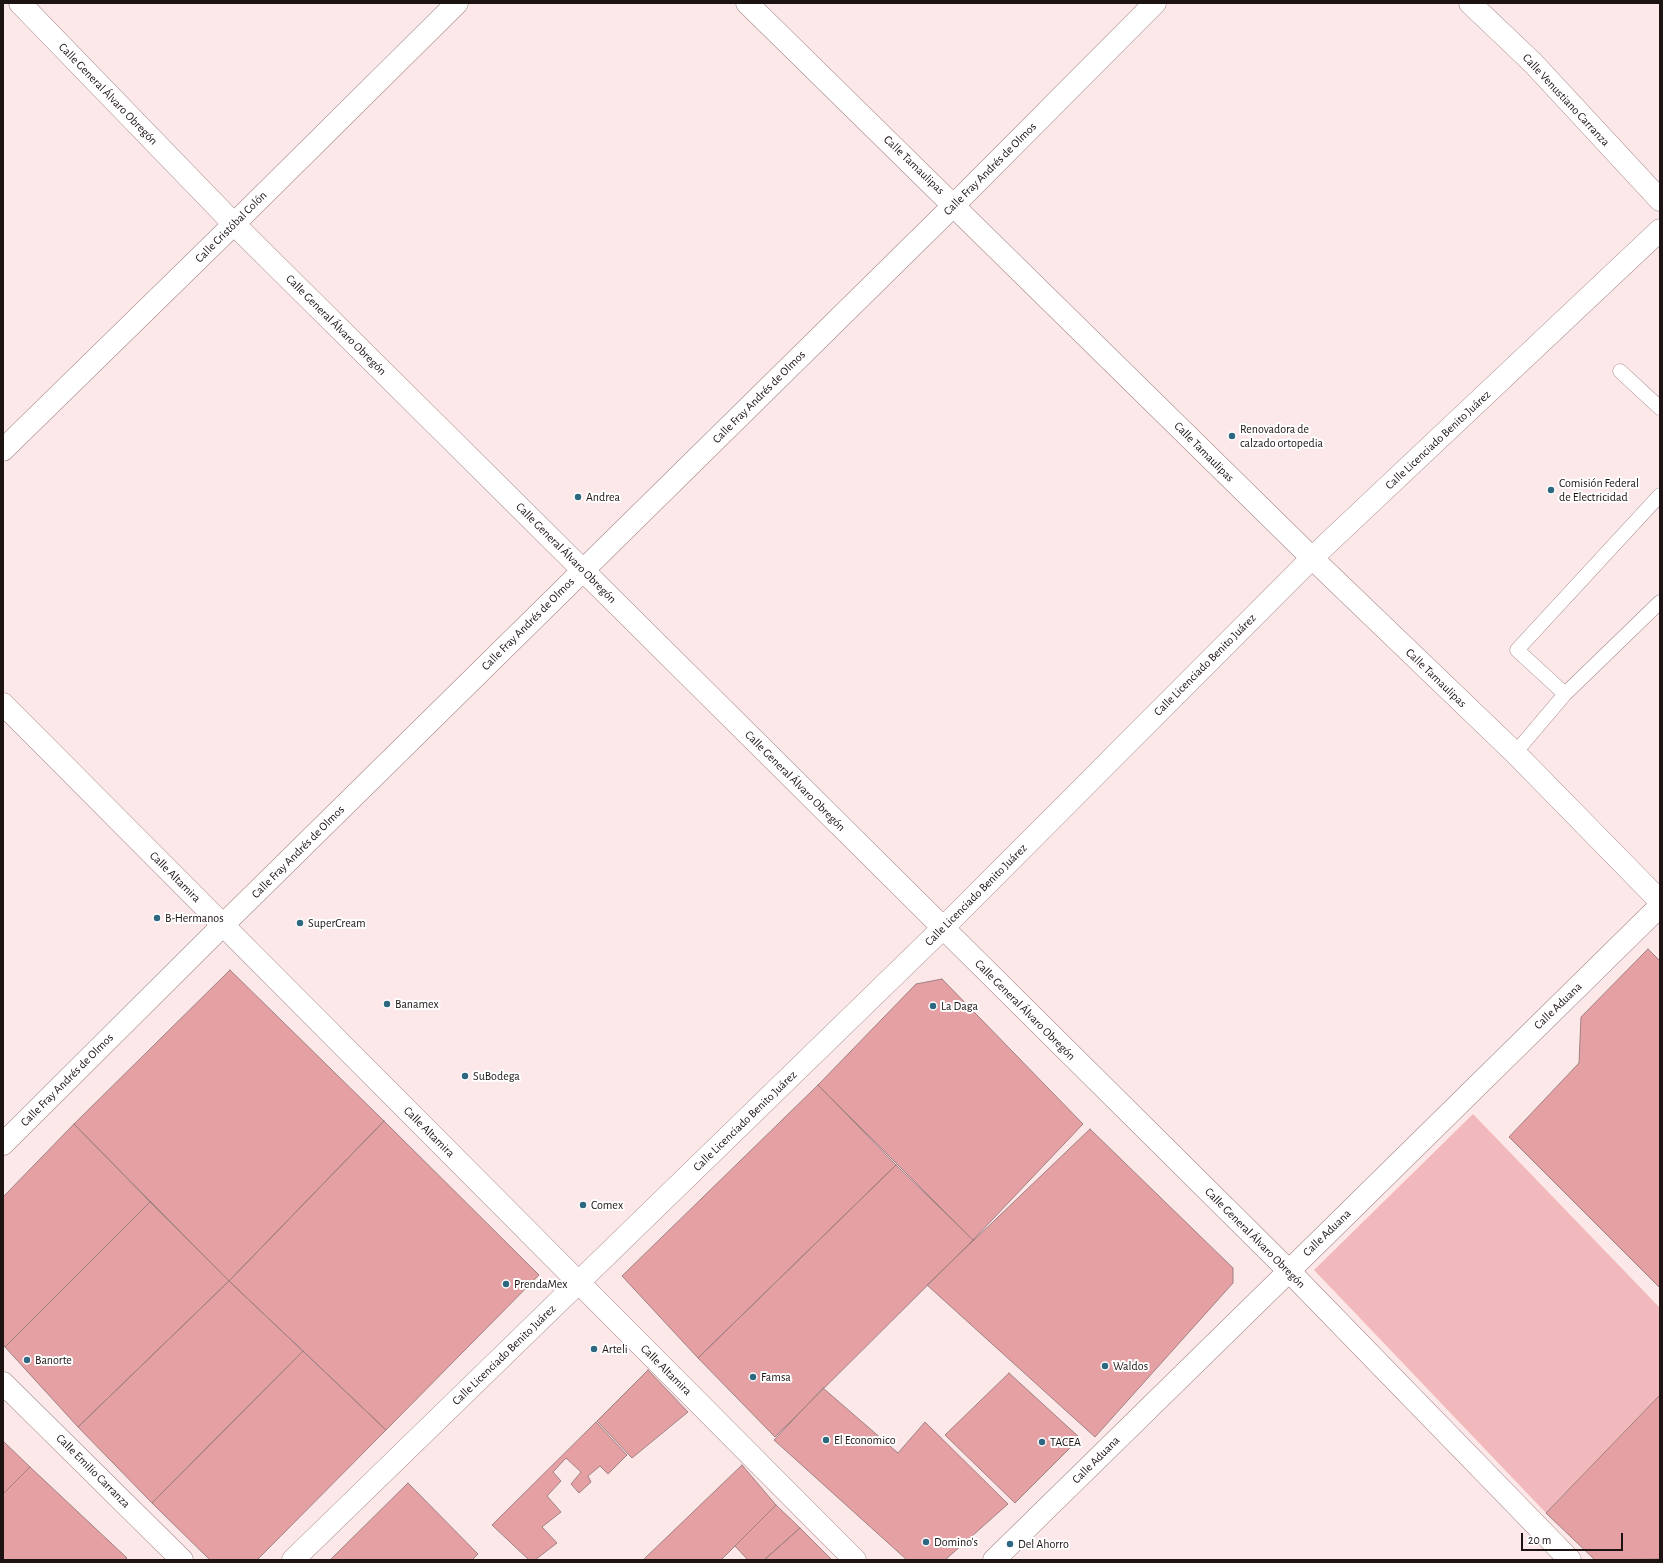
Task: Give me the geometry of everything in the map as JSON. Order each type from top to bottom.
[{"type":"main road","name":"Calle General Álvaro Obregón","points":[[20,3],[234,224],[1288,1271],[1570,1560]]},
{"type":"main road","name":"Calle Cristóbal Colón","points":[[3,450],[457,3]]},
{"type":"main road","name":"Calle Tamaulipas","points":[[747,3],[1312,558],[1515,753],[1660,901]]},
{"type":"main road","name":"Calle Fray Andrés de Olmos","points":[[3,1144],[954,205],[1155,3]]},
{"type":"main road","name":"Calle Venustiano Carranza","points":[[1470,3],[1532,64],[1660,200]]},
{"type":"main road","name":"Calle Licenciado Benito Juárez","points":[[293,1560],[943,928],[1312,558],[1660,230]]},
{"type":"main road","name":"Calle Altamira","points":[[3,704],[855,1560]]},
{"type":"main road","name":"Calle Aduana","points":[[994,1560],[1660,906]]},
{"type":"main road","name":"Calle Emilio Carranza","points":[[3,1383],[182,1560]]},
{"type":"lane","points":[[1620,371],[1660,408]]},
{"type":"lane","points":[[1565,694],[1517,650],[1660,495]]},
{"type":"lane","points":[[1515,753],[1565,694],[1660,602]]},
{"type":"shaded area","points":[[1473,1114],[1660,1308],[1660,1395],[1546,1513],[1314,1270]]},
{"type":"building","points":[[1648,949],[1660,961],[1660,1288],[1509,1137],[1579,1063],[1581,1017]]},
{"type":"building","points":[[230,970],[384,1121],[229,1281],[74,1124]]},
{"type":"building","points":[[942,979],[1083,1124],[973,1240],[818,1085],[916,984]]},
{"type":"building","points":[[818,1085],[896,1165],[698,1358],[622,1276]]},
{"type":"building","points":[[384,1121],[539,1275],[386,1430],[229,1281]]},
{"type":"building","points":[[74,1124],[150,1202],[5,1347],[3,1345],[3,1197]]},
{"type":"building","points":[[1090,1129],[1233,1268],[1233,1283],[1095,1437],[927,1285]]},
{"type":"building","points":[[896,1165],[973,1240],[775,1437],[698,1358]]},
{"type":"building","points":[[150,1202],[229,1281],[78,1427],[5,1347]]},
{"type":"building","points":[[229,1281],[303,1351],[152,1503],[78,1427]]},
{"type":"building","points":[[303,1351],[386,1430],[257,1560],[210,1560],[152,1503]]},
{"type":"building","points":[[648,1370],[688,1412],[632,1458],[597,1421]]},
{"type":"building","points":[[1009,1373],[1080,1438],[1015,1503],[945,1435]]},
{"type":"building","points":[[823,1388],[898,1453],[925,1422],[1008,1504],[945,1560],[907,1560],[774,1440]]},
{"type":"building","points":[[1660,1395],[1660,1559],[1595,1560],[1546,1513]]},
{"type":"building","points":[[596,1422],[627,1455],[608,1474],[600,1466],[588,1476],[591,1482],[579,1493],[571,1484],[581,1472],[566,1458],[553,1472],[561,1481],[547,1496],[561,1512],[542,1527],[557,1543],[535,1560],[529,1560],[492,1525]]},
{"type":"building","points":[[3,1441],[30,1467],[3,1494]]},
{"type":"building","points":[[742,1465],[776,1505],[721,1560],[643,1560]]},
{"type":"building","points":[[30,1467],[127,1558],[124,1560],[3,1560],[3,1494]]},
{"type":"building","points":[[408,1483],[478,1554],[472,1560],[330,1560]]},
{"type":"building","points":[[776,1505],[800,1528],[764,1560],[748,1560],[735,1546]]},
{"type":"building","points":[[800,1528],[832,1560],[764,1560]]},
{"type":"place","name":"Renovadora de calzado ortopedia","points":[[1232,436]]},
{"type":"place","name":"Comisión Federal de Electricidad","points":[[1551,490]]},
{"type":"place","name":"Andrea","points":[[578,497]]},
{"type":"place","name":"B-Hermanos","points":[[157,918]]},
{"type":"place","name":"SuperCream","points":[[300,923]]},
{"type":"place","name":"Banamex","points":[[387,1004]]},
{"type":"place","name":"La Daga","points":[[933,1006]]},
{"type":"place","name":"SuBodega","points":[[465,1076]]},
{"type":"place","name":"Comex","points":[[583,1205]]},
{"type":"place","name":"PrendaMex","points":[[506,1284]]},
{"type":"place","name":"Arteli","points":[[594,1349]]},
{"type":"place","name":"Banorte","points":[[27,1360]]},
{"type":"place","name":"Waldos","points":[[1105,1366]]},
{"type":"place","name":"Famsa","points":[[753,1377]]},
{"type":"place","name":"El Economico","points":[[826,1440]]},
{"type":"place","name":"TACEA","points":[[1042,1442]]},
{"type":"place","name":"Domino's","points":[[926,1542]]},
{"type":"place","name":"Del Ahorro","points":[[1010,1544]]}]
